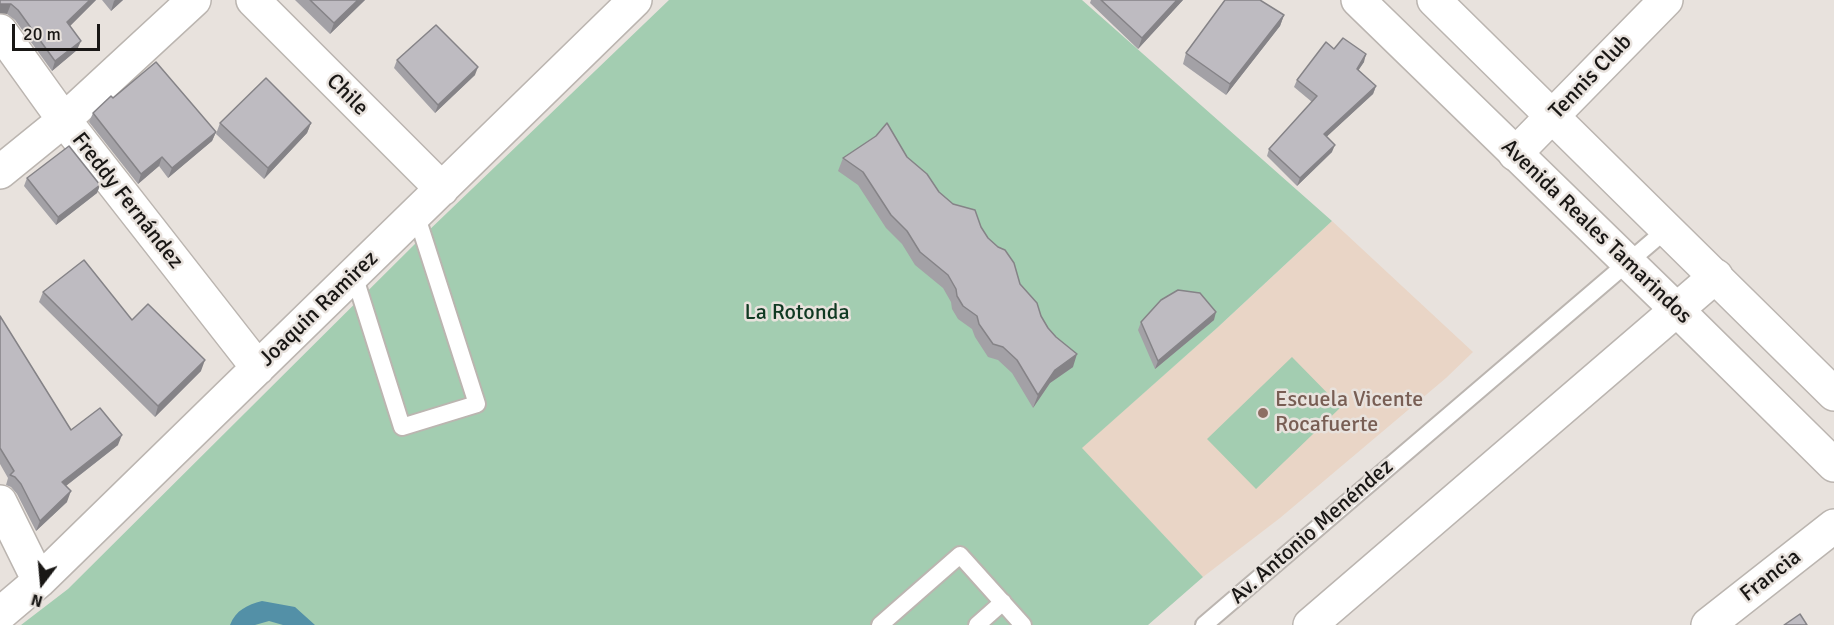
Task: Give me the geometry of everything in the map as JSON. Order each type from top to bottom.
[{"type":"street","points":[[0,172],[64,120],[194,0]]},
{"type":"street","name":"Chile","points":[[253,0],[442,189]]},
{"type":"street","name":"Joaquin Ramirez","points":[[0,614],[39,581],[635,0]]},
{"type":"street","name":"Avenida Reales Tamarindos","points":[[1358,0],[1834,465]]},
{"type":"street","points":[[1434,0],[1834,394]]},
{"type":"street","name":"Tennis Club","points":[[1515,154],[1666,0]]},
{"type":"street","name":"Freddy Fernández","points":[[0,31],[64,120],[258,368]]},
{"type":"street","points":[[1310,625],[1716,276]]},
{"type":"street","points":[[0,502],[39,581]]},
{"type":"street","name":"Francia","points":[[1708,625],[1834,526]]},
{"type":"lane","points":[[354,275],[402,427],[477,404],[416,214]]},
{"type":"lane","name":"Av. Antonio Menéndez","points":[[1204,625],[1666,229]]},
{"type":"lane","points":[[880,625],[960,555],[1023,625]]},
{"type":"lane","points":[[977,625],[1003,603]]},
{"type":"shaded area","name":"Escuela Vicente Rocafuerte","points":[[1332,221],[1473,352],[1446,378],[1280,518],[1203,577],[1081,448],[1217,328]]},
{"type":"green space","name":"La Rotonda","points":[[669,0],[1082,0],[1332,221],[1217,328],[1082,448],[1203,577],[1148,625],[21,625],[68,589],[424,235]]},
{"type":"green space","points":[[1292,357],[1341,407],[1256,489],[1207,439]]},
{"type":"water","points":[[262,601],[295,607],[315,625],[283,625],[269,621],[255,625],[230,625],[235,615],[243,609]]},
{"type":"building","points":[[0,0],[90,0],[67,22],[81,41],[55,61],[18,10],[11,4],[0,4]]},
{"type":"building","points":[[310,0],[358,0],[334,23]]},
{"type":"building","points":[[1101,0],[1177,0],[1142,38]]},
{"type":"building","points":[[1225,0],[1260,0],[1284,15],[1230,84],[1186,53]]},
{"type":"building","points":[[436,25],[478,67],[438,105],[397,60]]},
{"type":"building","points":[[1343,38],[1366,54],[1357,69],[1376,86],[1324,134],[1335,145],[1300,178],[1269,149],[1317,96],[1297,80],[1326,42],[1334,49]]},
{"type":"building","points":[[156,62],[216,132],[172,168],[162,157],[141,174],[93,113],[111,96],[113,98]]},
{"type":"building","points":[[266,78],[311,123],[268,168],[220,123]]},
{"type":"building","points":[[887,123],[907,157],[927,174],[939,192],[953,204],[975,210],[988,238],[1005,250],[1014,263],[1020,284],[1037,303],[1048,328],[1077,354],[1055,370],[1038,395],[1017,360],[1003,347],[993,344],[979,324],[977,316],[963,306],[948,275],[920,252],[907,231],[891,215],[863,172],[843,158],[876,136]]},
{"type":"building","points":[[69,146],[100,185],[58,217],[27,178]]},
{"type":"building","points":[[84,260],[132,320],[148,304],[205,360],[158,406],[43,292]]},
{"type":"building","points":[[1178,290],[1200,293],[1216,312],[1158,361],[1141,322],[1161,300]]},
{"type":"building","points":[[0,316],[71,430],[100,408],[122,435],[62,482],[71,491],[40,521],[21,484],[10,475],[14,471],[0,448]]},
{"type":"building","points":[[1800,614],[1807,625],[1784,625]]},
{"type":"place","name":"Escuela Vicente Rocafuerte","points":[[1263,413]]}]
